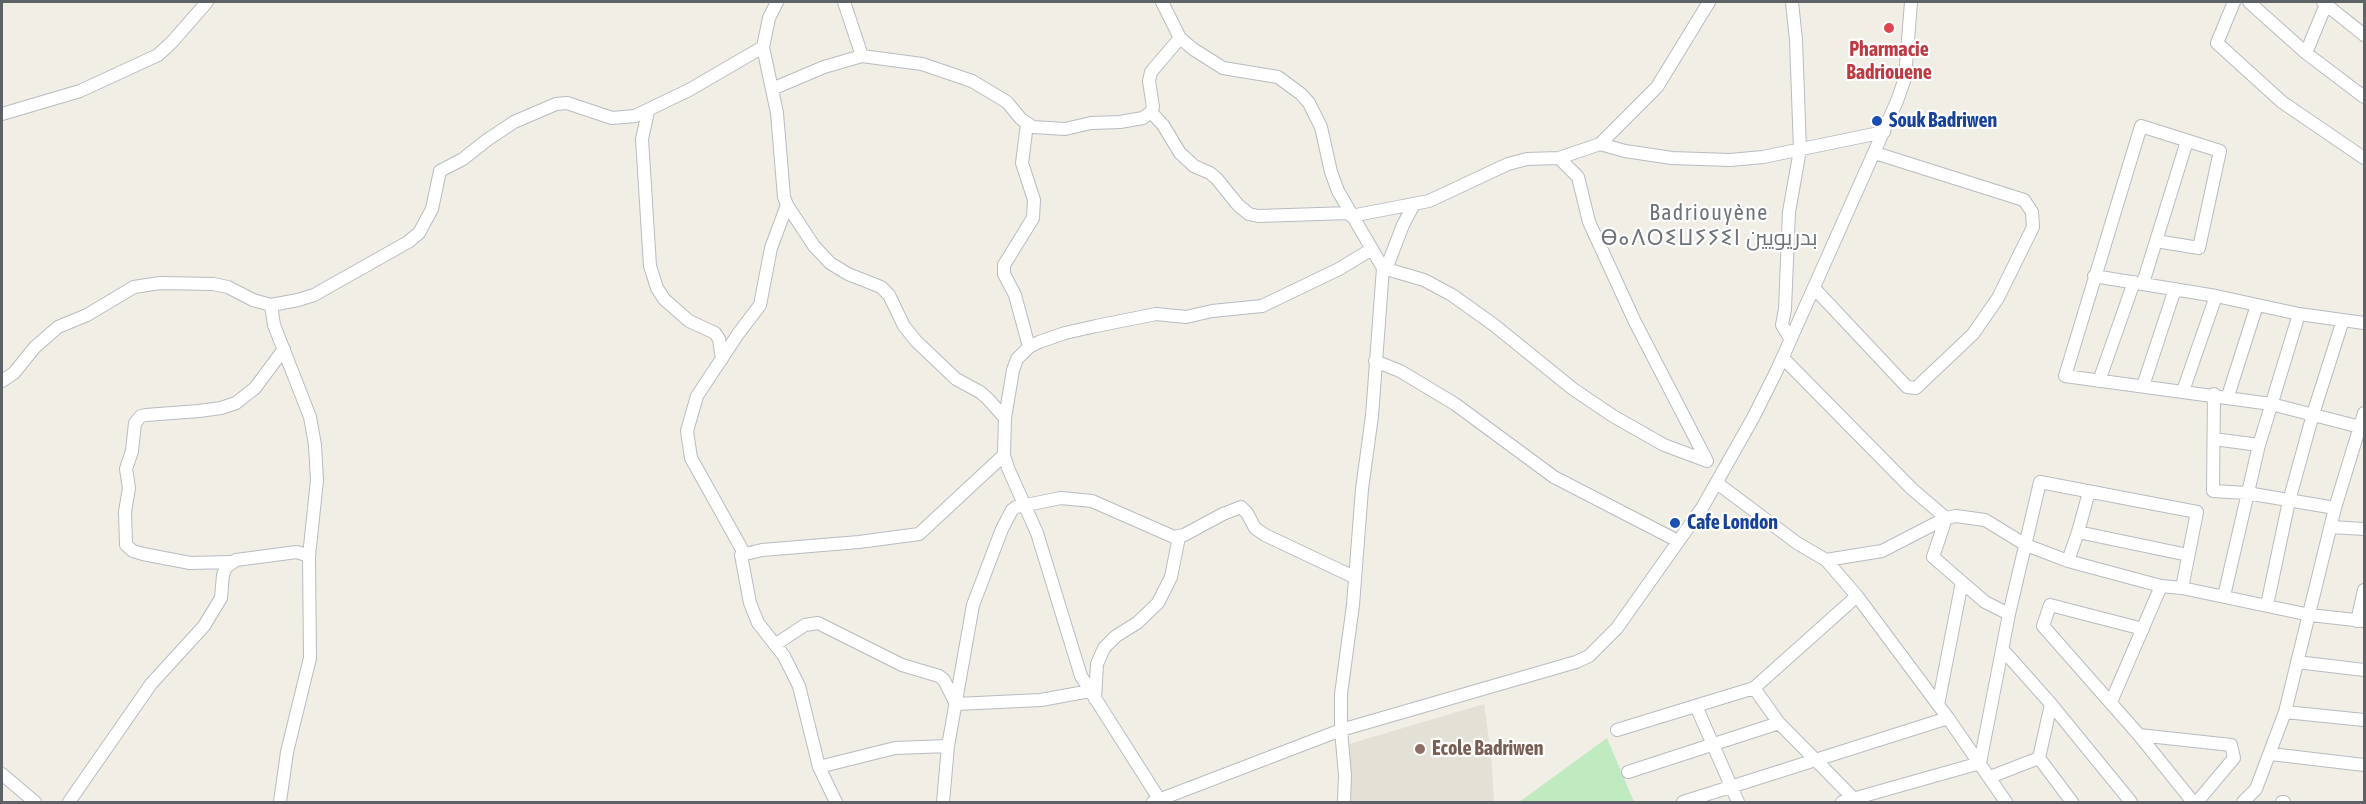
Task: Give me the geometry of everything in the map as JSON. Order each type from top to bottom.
[{"type":"street","points":[[2,114],[80,91],[158,55],[207,2]]},
{"type":"street","points":[[777,2],[769,18],[763,47],[772,89],[784,197],[787,205],[814,246],[830,263],[848,274],[881,287],[889,295],[903,326],[915,341],[956,379],[980,392],[1005,418]]},
{"type":"street","points":[[844,2],[862,56]]},
{"type":"street","points":[[1162,2],[1180,38],[1193,49],[1222,68],[1278,77],[1301,94],[1321,127],[1330,172],[1351,214],[1385,269],[1424,280],[1452,295],[1494,325],[1573,389],[1612,416],[1664,445],[1725,470]]},
{"type":"street","points":[[1151,112],[1163,125],[1180,153],[1194,166],[1217,179],[1238,205],[1249,214],[1258,216],[1351,214],[1413,206],[1449,193],[1508,164],[1527,159],[1559,158],[1600,144],[1657,87],[1708,2]]},
{"type":"street","points":[[1790,338],[1782,325],[1785,309],[1789,212],[1800,150],[1796,40],[1792,2]]},
{"type":"street","points":[[1372,249],[1339,269],[1262,306],[1212,311],[1186,317],[1156,314],[1065,333],[1029,347],[1017,359],[1005,418],[1004,455],[1008,468],[1025,504],[1056,591],[1081,676],[1158,801],[1341,730],[1576,663],[1589,656],[1626,617],[1725,470],[1783,358],[1790,338],[1875,153],[1905,78],[1911,2]]},
{"type":"street","points":[[2234,2],[2217,44],[2282,102],[2364,158]]},
{"type":"street","points":[[2249,2],[2306,53],[2364,97]]},
{"type":"street","points":[[2306,53],[2326,2],[2364,35]]},
{"type":"street","points":[[772,89],[824,67],[862,56],[922,64],[972,81],[1007,102],[1027,124],[1033,127],[1065,129],[1091,123],[1133,120],[1143,118],[1151,112],[1154,107],[1149,81],[1152,72],[1180,38]]},
{"type":"street","points":[[2,381],[14,373],[35,346],[58,327],[87,315],[134,287],[160,283],[213,284],[228,287],[254,300],[271,305],[314,295],[408,242],[426,222],[432,208],[440,171],[464,159],[487,140],[527,116],[556,104],[567,103],[612,118],[623,118],[648,112],[763,47]]},
{"type":"street","points":[[648,112],[642,139],[650,266],[657,288],[664,298],[689,321],[715,333],[719,339],[722,359]]},
{"type":"street","points":[[1027,124],[1022,163],[1034,200],[1033,218],[1004,265],[1004,274],[1015,295],[1029,347]]},
{"type":"street","points":[[2156,241],[2199,248],[2220,151],[2141,126],[2065,376],[2228,396],[2313,414],[2362,428]]},
{"type":"street","points":[[1600,144],[1625,151],[1701,160],[1763,157],[1884,132]]},
{"type":"street","points":[[2099,381],[2156,241],[2187,141]]},
{"type":"street","points":[[1814,288],[1907,387],[1916,388],[1973,334],[1998,298],[2033,227],[2032,212],[2024,200],[1875,153]]},
{"type":"street","points":[[1559,158],[1578,177],[1589,222],[1635,322],[1707,461]]},
{"type":"street","points":[[744,553],[696,470],[688,445],[689,419],[697,396],[760,305],[771,248],[787,205]]},
{"type":"street","points":[[1344,802],[1341,694],[1362,489],[1372,416],[1385,269],[1413,206]]},
{"type":"street","points":[[2094,276],[2216,296],[2299,314],[2364,323]]},
{"type":"street","points":[[2144,386],[2175,289]]},
{"type":"street","points":[[2183,391],[2216,296]]},
{"type":"street","points":[[271,305],[274,325],[310,417],[315,445],[316,480],[309,556],[310,658],[286,752],[280,802]]},
{"type":"street","points":[[2228,396],[2257,305]]},
{"type":"street","points":[[2224,596],[2259,445],[2299,314]]},
{"type":"street","points":[[2267,605],[2289,501],[2313,414],[2343,320]]},
{"type":"street","points":[[284,350],[255,388],[236,403],[199,411],[146,415],[141,416],[135,423],[134,444],[126,470],[129,488],[125,512],[126,545],[133,551],[143,554],[190,563],[231,562],[297,552],[309,556]]},
{"type":"street","points":[[1783,358],[1912,489],[1946,518]]},
{"type":"street","points":[[1376,361],[1400,371],[1455,404],[1554,477],[1678,541]]},
{"type":"street","points":[[2214,394],[2213,491],[2247,493],[2335,508]]},
{"type":"street","points":[[2243,802],[2256,789],[2285,712],[2335,508],[2362,428],[2364,413]]},
{"type":"street","points":[[2214,439],[2259,445]]},
{"type":"street","points":[[836,802],[819,767],[799,686],[776,644],[763,631],[750,603],[740,558],[744,553],[919,534],[1004,455]]},
{"type":"street","points":[[1980,763],[2009,614],[2040,482],[2197,512],[2182,588]]},
{"type":"street","points":[[1717,483],[1797,543],[1826,560],[1857,596],[1948,718],[1990,777],[1999,800]]},
{"type":"street","points":[[2068,561],[2089,492]]},
{"type":"street","points":[[943,802],[948,746],[973,605],[1009,515],[1016,507],[1061,498],[1092,501],[1169,536],[1179,537],[1241,507],[1255,528],[1265,536],[1354,577]]},
{"type":"street","points":[[1826,560],[1882,551],[1946,518],[1956,516],[1985,520],[2026,545],[2068,561],[2161,586],[2224,596],[2310,615],[2361,621],[2364,590]]},
{"type":"street","points":[[1946,518],[1933,557],[1985,602],[2009,614]]},
{"type":"street","points":[[2331,527],[2364,529]]},
{"type":"street","points":[[2078,532],[2188,555]]},
{"type":"street","points":[[1093,695],[1097,664],[1104,648],[1116,636],[1137,623],[1158,603],[1172,577],[1179,537]]},
{"type":"street","points":[[69,802],[151,684],[204,626],[221,598],[224,570],[231,562]]},
{"type":"street","points":[[1938,705],[1962,582]]},
{"type":"street","points":[[2111,702],[2161,586]]},
{"type":"street","points":[[1617,730],[1754,688],[1857,596]]},
{"type":"street","points":[[2139,735],[2231,745],[2234,758],[2195,802],[2043,626],[2050,605],[2143,629]]},
{"type":"street","points":[[776,644],[805,625],[818,623],[902,665],[939,676],[944,680],[956,704]]},
{"type":"street","points":[[2003,650],[2132,802]]},
{"type":"street","points":[[2297,662],[2364,670]]},
{"type":"street","points":[[1754,688],[1779,723],[1851,801],[1980,763]]},
{"type":"street","points":[[956,704],[1093,695]]},
{"type":"street","points":[[2051,704],[2039,758],[2072,802]]},
{"type":"street","points":[[1696,706],[1738,802]]},
{"type":"street","points":[[2285,712],[2364,720]]},
{"type":"street","points":[[1683,802],[1948,718]]},
{"type":"street","points":[[1628,772],[1779,723]]},
{"type":"street","points":[[819,767],[908,746],[948,746]]},
{"type":"street","points":[[2271,754],[2364,765]]},
{"type":"street","points":[[1990,777],[2039,758]]},
{"type":"street","points":[[2,774],[34,802]]},
{"type":"shaded area","name":"Ecole Badriwen","points":[[1484,704],[1491,754],[1494,802],[1348,802],[1349,744]]},
{"type":"green space","points":[[1607,738],[1634,802],[1519,802],[1526,797]]},
{"type":"place","name":"Pharmacie Badriouene","points":[[1889,28]]},
{"type":"place","name":"Souk Badriwen","points":[[1877,121]]},
{"type":"place","name":"Cafe London","points":[[1675,523]]},
{"type":"place","name":"Ecole Badriwen","points":[[1420,749]]},
{"type":"district","name":"Badriouyène ⴱⴰⴷⵔⵉⵡⵢⵢⵉⵏ بدريويين","points":[[1709,226]]}]
